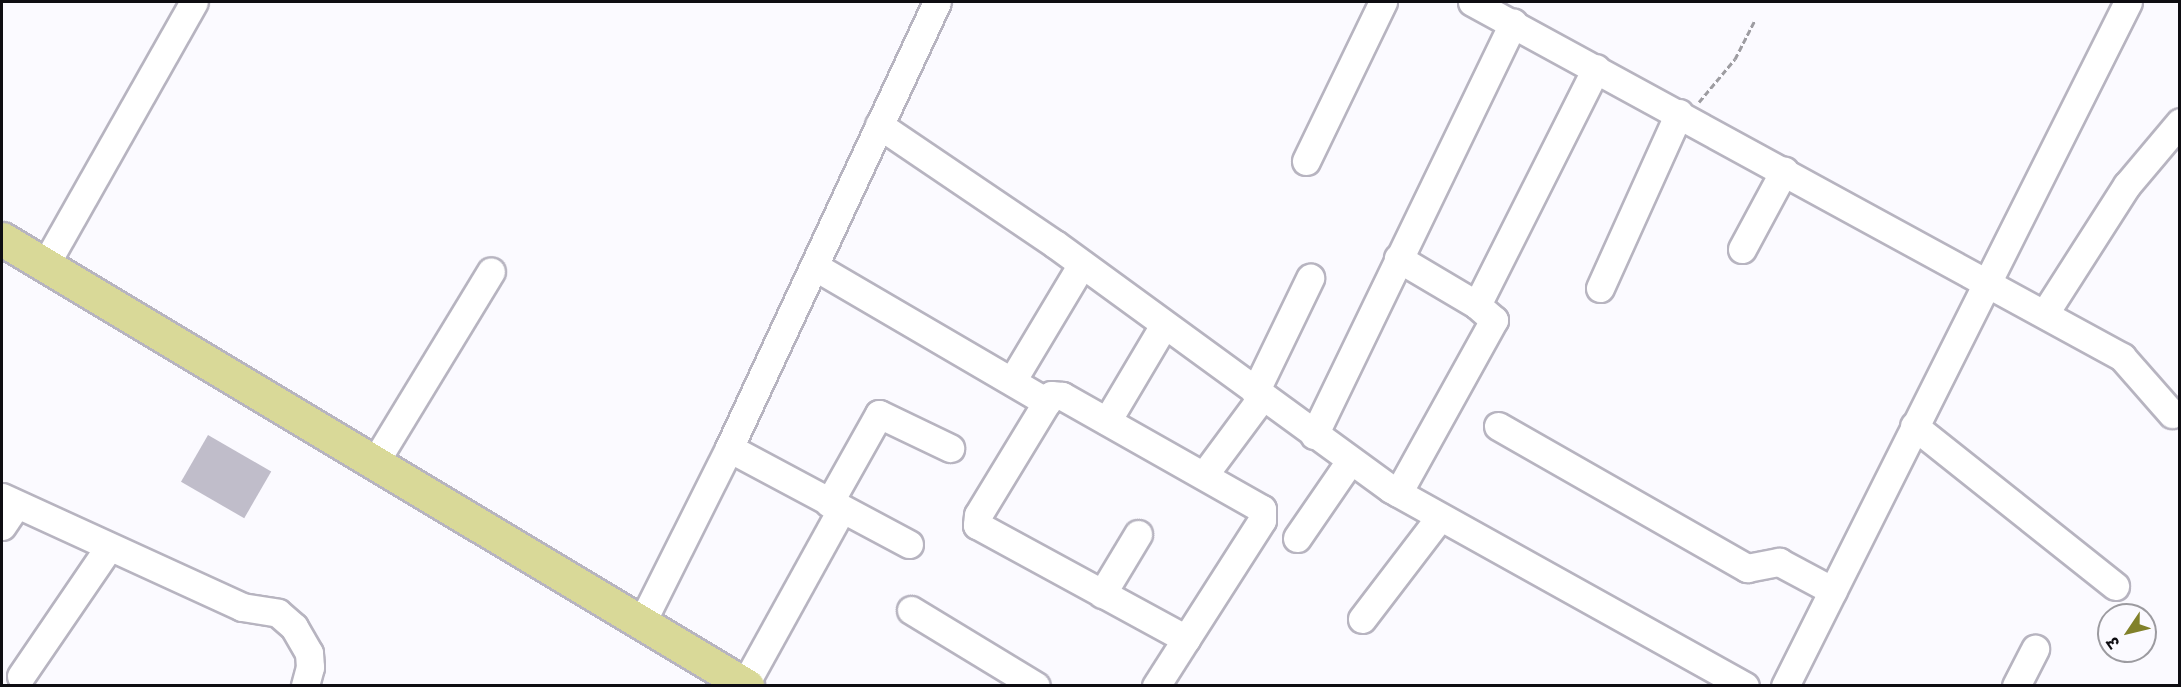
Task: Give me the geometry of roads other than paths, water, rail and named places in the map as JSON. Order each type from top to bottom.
[{"type":"main road","points":[[2,239],[746,685]]},
{"type":"street","points":[[45,265],[194,2]]},
{"type":"street","points":[[641,624],[729,448],[937,2]]},
{"type":"street","points":[[1306,161],[1383,2]]},
{"type":"street","points":[[1472,2],[1988,281],[2122,357],[2172,414]]},
{"type":"street","points":[[1785,686],[2128,2]]},
{"type":"street","points":[[1314,435],[1513,23]]},
{"type":"street","points":[[1477,305],[1596,68]]},
{"type":"street","points":[[1600,288],[1682,115]]},
{"type":"street","points":[[2045,313],[2127,185],[2180,122]]},
{"type":"street","points":[[879,125],[1082,264],[1314,435],[1398,493],[1745,686]]},
{"type":"street","points":[[1742,249],[1784,171]]},
{"type":"street","points":[[1398,258],[1492,315],[1494,326],[1398,493]]},
{"type":"street","points":[[1012,381],[1082,264]]},
{"type":"street","points":[[814,266],[1047,402]]},
{"type":"street","points":[[375,462],[491,271]]},
{"type":"street","points":[[1204,475],[1258,394],[1310,278]]},
{"type":"street","points":[[1107,421],[1164,325]]},
{"type":"street","points":[[1156,686],[1186,639],[1264,514],[1258,505],[1062,396],[1051,395],[978,515],[977,525],[1186,639]]},
{"type":"street","points":[[746,685],[879,414],[950,448]]},
{"type":"street","points":[[1498,426],[1747,568],[1779,562],[1833,591]]},
{"type":"street","points":[[1914,426],[2115,586]]},
{"type":"street","points":[[729,448],[835,507],[909,544]]},
{"type":"street","points":[[1297,538],[1350,461]]},
{"type":"street","points":[[6,509],[110,547],[242,607],[278,613],[285,618],[309,653],[310,667],[304,686]]},
{"type":"street","points":[[1362,619],[1440,517]]},
{"type":"street","points":[[1102,594],[1138,534]]},
{"type":"street","points":[[21,676],[110,547]]},
{"type":"street","points":[[911,610],[1036,686]]},
{"type":"street","points":[[2016,686],[2035,649]]}]
